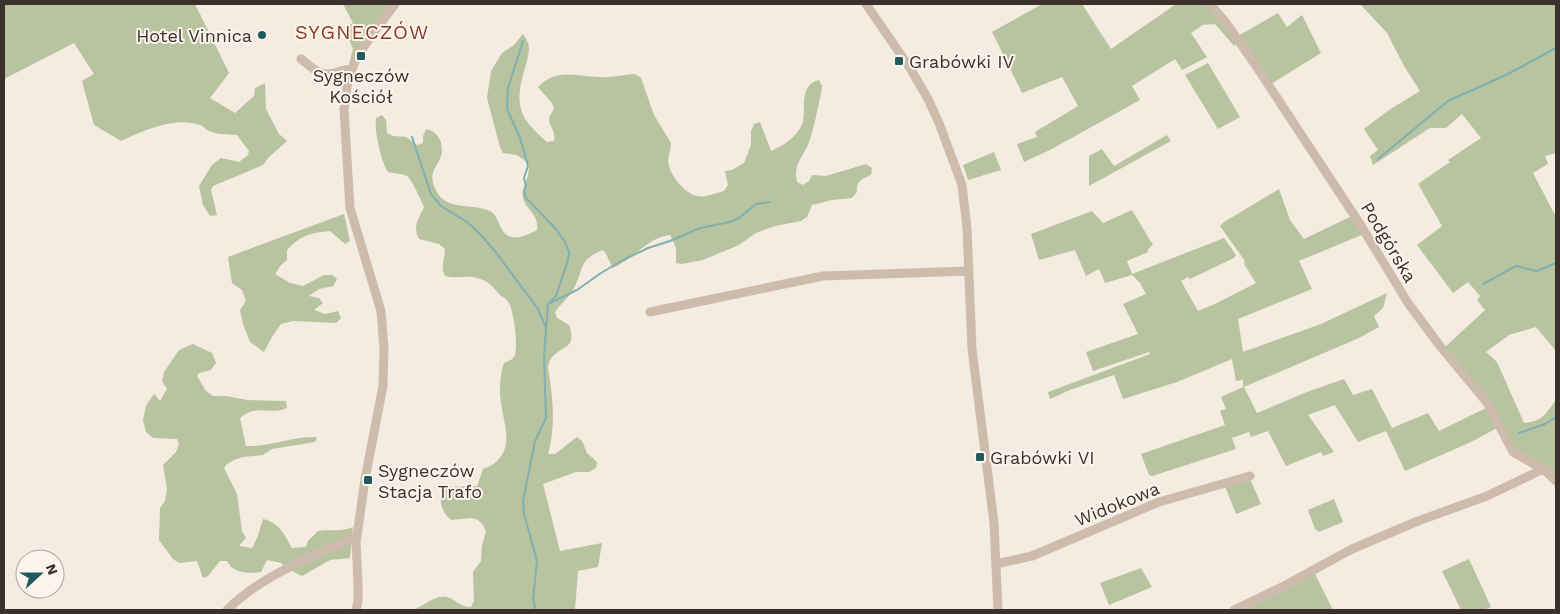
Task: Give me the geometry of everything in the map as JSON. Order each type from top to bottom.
[{"type":"street","points":[[356,610],[358,601],[357,536],[365,479],[383,386],[384,349],[381,311],[350,208],[344,110],[352,69],[371,36],[395,4]]},
{"type":"street","points":[[866,4],[920,84],[950,149],[960,178],[966,207],[972,349],[994,523],[998,610]]},
{"type":"street","name":"Podgórska","points":[[1210,4],[1227,24],[1260,72],[1360,224],[1408,303],[1440,346],[1488,404],[1513,452],[1543,469],[1556,481]]},
{"type":"street","points":[[301,59],[326,75],[352,69]]},
{"type":"street","points":[[650,312],[823,276],[969,271]]},
{"type":"street","points":[[1234,610],[1284,586],[1352,549],[1418,521],[1487,496],[1543,469]]},
{"type":"street","name":"Widokowa","points":[[996,564],[1032,556],[1159,502],[1250,476]]},
{"type":"street","points":[[227,610],[254,588],[270,578],[357,536]]},
{"type":"green space","points":[[4,4],[195,4],[229,73],[210,98],[235,113],[254,96],[255,88],[265,83],[266,109],[279,134],[287,141],[263,165],[213,186],[211,190],[217,215],[210,216],[203,205],[199,186],[212,165],[221,158],[239,162],[248,155],[249,151],[237,135],[215,133],[200,125],[180,122],[159,126],[121,141],[94,125],[82,81],[94,74],[74,43],[4,79]]},
{"type":"green space","points":[[343,4],[392,4],[369,33],[349,64],[353,49],[344,28],[353,23]]},
{"type":"green space","points":[[1042,4],[1082,4],[1111,49],[1176,4],[1205,4],[1237,43],[1234,46],[1215,24],[1203,25],[1191,33],[1207,57],[1182,70],[1175,59],[1132,86],[1140,100],[1050,150],[1024,162],[1017,144],[1037,137],[1035,132],[1078,106],[1062,77],[1022,93],[992,32]]},
{"type":"green space","points":[[1360,4],[1556,4],[1556,153],[1545,156],[1548,164],[1533,173],[1556,217],[1556,351],[1536,327],[1509,335],[1486,352],[1497,362],[1524,423],[1540,419],[1556,400],[1556,476],[1524,457],[1513,446],[1445,347],[1485,310],[1477,300],[1480,296],[1468,282],[1453,293],[1417,245],[1442,226],[1418,184],[1450,162],[1448,160],[1481,138],[1462,114],[1446,128],[1430,128],[1373,165],[1370,156],[1378,150],[1364,129],[1389,110],[1420,91],[1404,66],[1387,33]]},
{"type":"green space","points":[[1278,13],[1287,27],[1302,15],[1321,53],[1271,84],[1238,36]]},
{"type":"green space","points":[[523,34],[529,49],[520,89],[520,106],[528,122],[547,142],[554,141],[554,132],[549,118],[554,109],[550,100],[538,87],[546,80],[562,75],[611,77],[635,74],[641,78],[654,115],[671,143],[668,162],[675,178],[692,194],[707,196],[724,191],[728,185],[725,171],[732,170],[744,163],[751,145],[751,131],[754,124],[760,122],[771,151],[786,143],[795,135],[803,121],[808,86],[819,80],[822,86],[821,94],[808,145],[797,166],[797,182],[803,185],[809,181],[812,175],[826,176],[866,164],[872,168],[871,175],[862,179],[857,192],[852,198],[812,205],[807,217],[801,221],[775,226],[756,233],[739,245],[703,260],[682,264],[676,263],[676,248],[670,235],[647,244],[613,268],[603,250],[589,258],[582,267],[573,290],[555,312],[557,318],[569,325],[571,341],[554,355],[550,360],[548,368],[553,411],[551,443],[548,454],[555,454],[577,437],[582,441],[587,453],[597,462],[596,468],[589,472],[576,472],[543,484],[560,551],[602,543],[598,567],[578,571],[575,610],[414,610],[442,597],[447,597],[468,607],[471,607],[474,601],[473,572],[481,561],[482,545],[486,532],[478,520],[471,518],[451,520],[443,509],[441,496],[443,487],[477,486],[483,469],[494,464],[502,455],[505,448],[506,433],[500,397],[501,377],[504,363],[514,357],[516,338],[514,319],[507,300],[481,279],[445,276],[443,266],[445,249],[439,244],[419,239],[416,226],[424,207],[409,178],[403,174],[388,172],[385,167],[377,138],[376,118],[382,115],[386,120],[387,133],[393,136],[406,137],[417,145],[423,143],[426,129],[431,130],[438,136],[442,150],[432,178],[441,198],[454,204],[490,211],[496,217],[504,232],[511,237],[521,237],[537,230],[535,216],[523,198],[523,190],[529,168],[528,163],[517,155],[503,153],[487,98],[491,71],[502,53],[514,45]]},
{"type":"green space","points":[[1208,63],[1240,117],[1218,129],[1185,75]]},
{"type":"green space","points":[[1167,135],[1171,141],[1089,186],[1089,156],[1102,149],[1114,166]]},
{"type":"green space","points":[[994,152],[1001,170],[968,180],[963,165]]},
{"type":"green space","points":[[1279,189],[1290,220],[1304,239],[1352,216],[1364,234],[1299,261],[1312,289],[1238,319],[1243,352],[1321,324],[1387,293],[1383,308],[1374,316],[1379,327],[1359,338],[1244,387],[1257,413],[1344,379],[1353,395],[1372,389],[1392,428],[1428,413],[1439,431],[1488,407],[1497,428],[1471,442],[1405,471],[1386,431],[1358,442],[1335,405],[1308,415],[1334,452],[1323,456],[1321,452],[1286,466],[1268,431],[1251,437],[1249,432],[1232,438],[1236,449],[1152,476],[1149,475],[1141,454],[1225,425],[1220,411],[1226,409],[1221,397],[1243,387],[1243,380],[1236,381],[1232,359],[1177,382],[1123,399],[1114,375],[1050,399],[1048,392],[1150,354],[1149,352],[1093,371],[1086,352],[1138,334],[1123,304],[1146,294],[1140,283],[1132,275],[1105,283],[1099,269],[1086,276],[1075,250],[1039,260],[1031,234],[1092,211],[1103,223],[1132,210],[1153,245],[1148,249],[1148,252],[1127,261],[1132,274],[1224,238],[1236,255],[1234,258],[1190,279],[1188,277],[1181,281],[1198,311],[1256,283],[1244,264],[1245,261],[1220,226]]},
{"type":"green space","points":[[344,214],[350,241],[345,244],[330,231],[306,236],[287,250],[287,260],[275,274],[290,283],[303,286],[324,275],[332,275],[337,279],[333,286],[319,289],[309,296],[319,298],[323,303],[314,310],[325,314],[338,311],[341,318],[336,323],[293,321],[281,324],[264,352],[250,342],[243,324],[240,310],[246,301],[242,290],[232,283],[228,257]]},
{"type":"green space","points":[[193,344],[212,353],[216,363],[211,370],[199,373],[197,376],[206,391],[213,396],[226,396],[247,400],[286,401],[287,408],[275,411],[253,411],[240,418],[246,446],[317,437],[315,442],[272,449],[263,455],[234,460],[224,468],[237,494],[242,531],[246,538],[239,546],[252,548],[263,519],[278,526],[292,548],[306,547],[308,541],[318,531],[353,527],[350,558],[330,560],[302,576],[281,563],[267,560],[261,572],[251,573],[241,572],[229,565],[227,561],[220,561],[208,576],[203,578],[197,561],[179,563],[173,559],[159,540],[160,508],[165,501],[167,488],[163,465],[176,452],[179,444],[177,439],[153,438],[146,432],[143,420],[146,406],[154,394],[160,401],[167,389],[162,381],[164,372],[179,350]]},
{"type":"green space","points":[[1248,478],[1261,504],[1236,514],[1225,486]]},
{"type":"green space","points":[[1334,499],[1343,522],[1319,532],[1315,529],[1308,510]]},
{"type":"green space","points":[[1469,559],[1491,607],[1483,610],[1461,610],[1442,571]]},
{"type":"green space","points":[[1141,568],[1152,587],[1109,605],[1100,583]]},
{"type":"green space","points":[[1314,572],[1333,610],[1243,609]]},
{"type":"waterway","points":[[523,41],[508,88],[507,109],[520,138],[528,166],[524,178],[526,186],[524,191],[526,198],[555,228],[565,242],[569,252],[556,296],[548,304],[544,356],[546,418],[535,441],[523,501],[524,514],[537,561],[533,599],[536,610]]},
{"type":"waterway","points":[[1378,159],[1448,101],[1508,74],[1556,48]]},
{"type":"waterway","points":[[412,137],[431,194],[441,206],[467,222],[495,251],[538,309],[545,326]]},
{"type":"waterway","points":[[550,303],[577,290],[601,273],[648,248],[700,228],[730,222],[739,218],[756,204],[770,202]]},
{"type":"waterway","points":[[1483,284],[1516,266],[1537,271],[1556,263]]},
{"type":"waterway","points":[[1519,433],[1545,424],[1556,417]]},
{"type":"place","name":"Hotel Vinnica","points":[[262,35]]},
{"type":"place","name":"Sygneczów Kościół","points":[[361,56]]},
{"type":"place","name":"Grabówki IV","points":[[899,61]]},
{"type":"place","name":"Grabówki VI","points":[[980,457]]},
{"type":"place","name":"Sygneczów Stacja Trafo","points":[[368,480]]},
{"type":"district","name":"SYGNECZÓW","points":[[362,32]]}]
